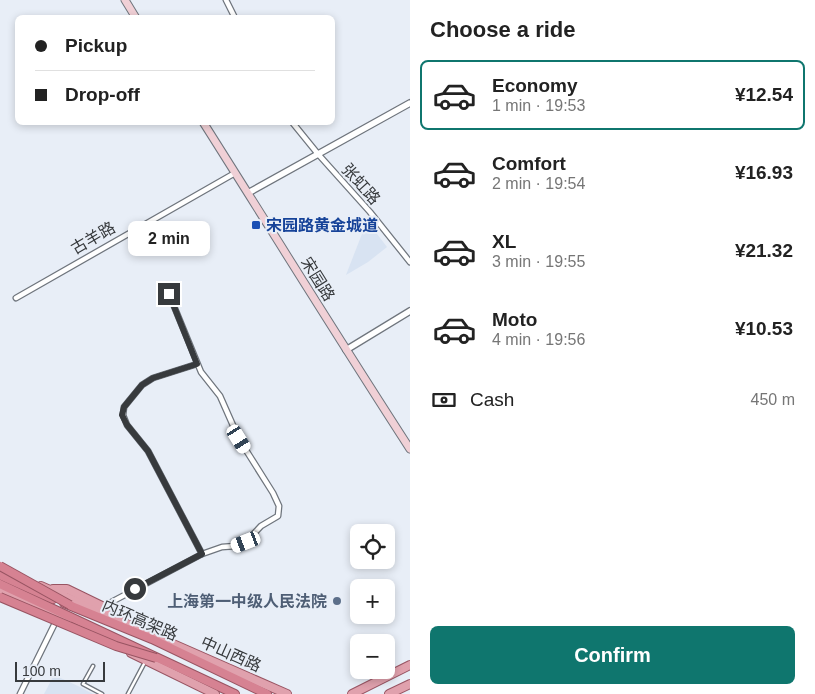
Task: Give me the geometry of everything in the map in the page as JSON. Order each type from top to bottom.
[{"type":"highway","points":[[0,567],[70,606]]},
{"type":"highway","name":"内环高架路","points":[[0,576],[152,639],[267,694]]},
{"type":"highway","name":"内环高架路","points":[[0,584],[235,694]]},
{"type":"highway","points":[[0,596],[116,646],[156,658]]},
{"type":"main road","points":[[125,0],[134,15]]},
{"type":"main road","name":"宋园路","points":[[205,125],[410,449]]},
{"type":"main road","name":"中山西路","points":[[0,567],[46,588],[99,608],[122,621],[287,694]]},
{"type":"main road","points":[[0,592],[58,617],[209,693]]},
{"type":"main road","points":[[352,694],[410,665]]},
{"type":"main road","points":[[393,693],[410,684]]},
{"type":"street","points":[[226,0],[234,15]]},
{"type":"street","points":[[248,194],[410,103]]},
{"type":"street","name":"张虹路","points":[[294,125],[370,212],[410,262]]},
{"type":"street","name":"古羊路","points":[[16,298],[235,173]]},
{"type":"street","points":[[99,608],[202,554],[246,542],[261,526],[278,516],[279,506],[273,493],[239,439],[220,396],[200,372],[169,294]]},
{"type":"street","points":[[346,350],[410,311]]},
{"type":"street","points":[[197,364],[153,378],[142,385],[124,407],[122,415],[127,425],[148,451],[202,554]]},
{"type":"street","points":[[20,694],[58,617]]},
{"type":"lane","points":[[128,694],[146,660]]},
{"type":"lane","points":[[93,666],[83,684],[102,694]]},
{"type":"shaded area","points":[[367,221],[387,247],[368,262],[346,275]]},
{"type":"shaded area","points":[[54,675],[78,686],[93,694],[44,694]]},
{"type":"place","name":"宋园路黄金城道","points":[[256,225]]},
{"type":"place","name":"上海第一中级人民法院","points":[[337,601]]},
{"type":"route","points":[[135,589],[202,554],[148,451],[127,425],[122,415],[124,407],[142,385],[153,378],[197,364],[169,294]]}]
